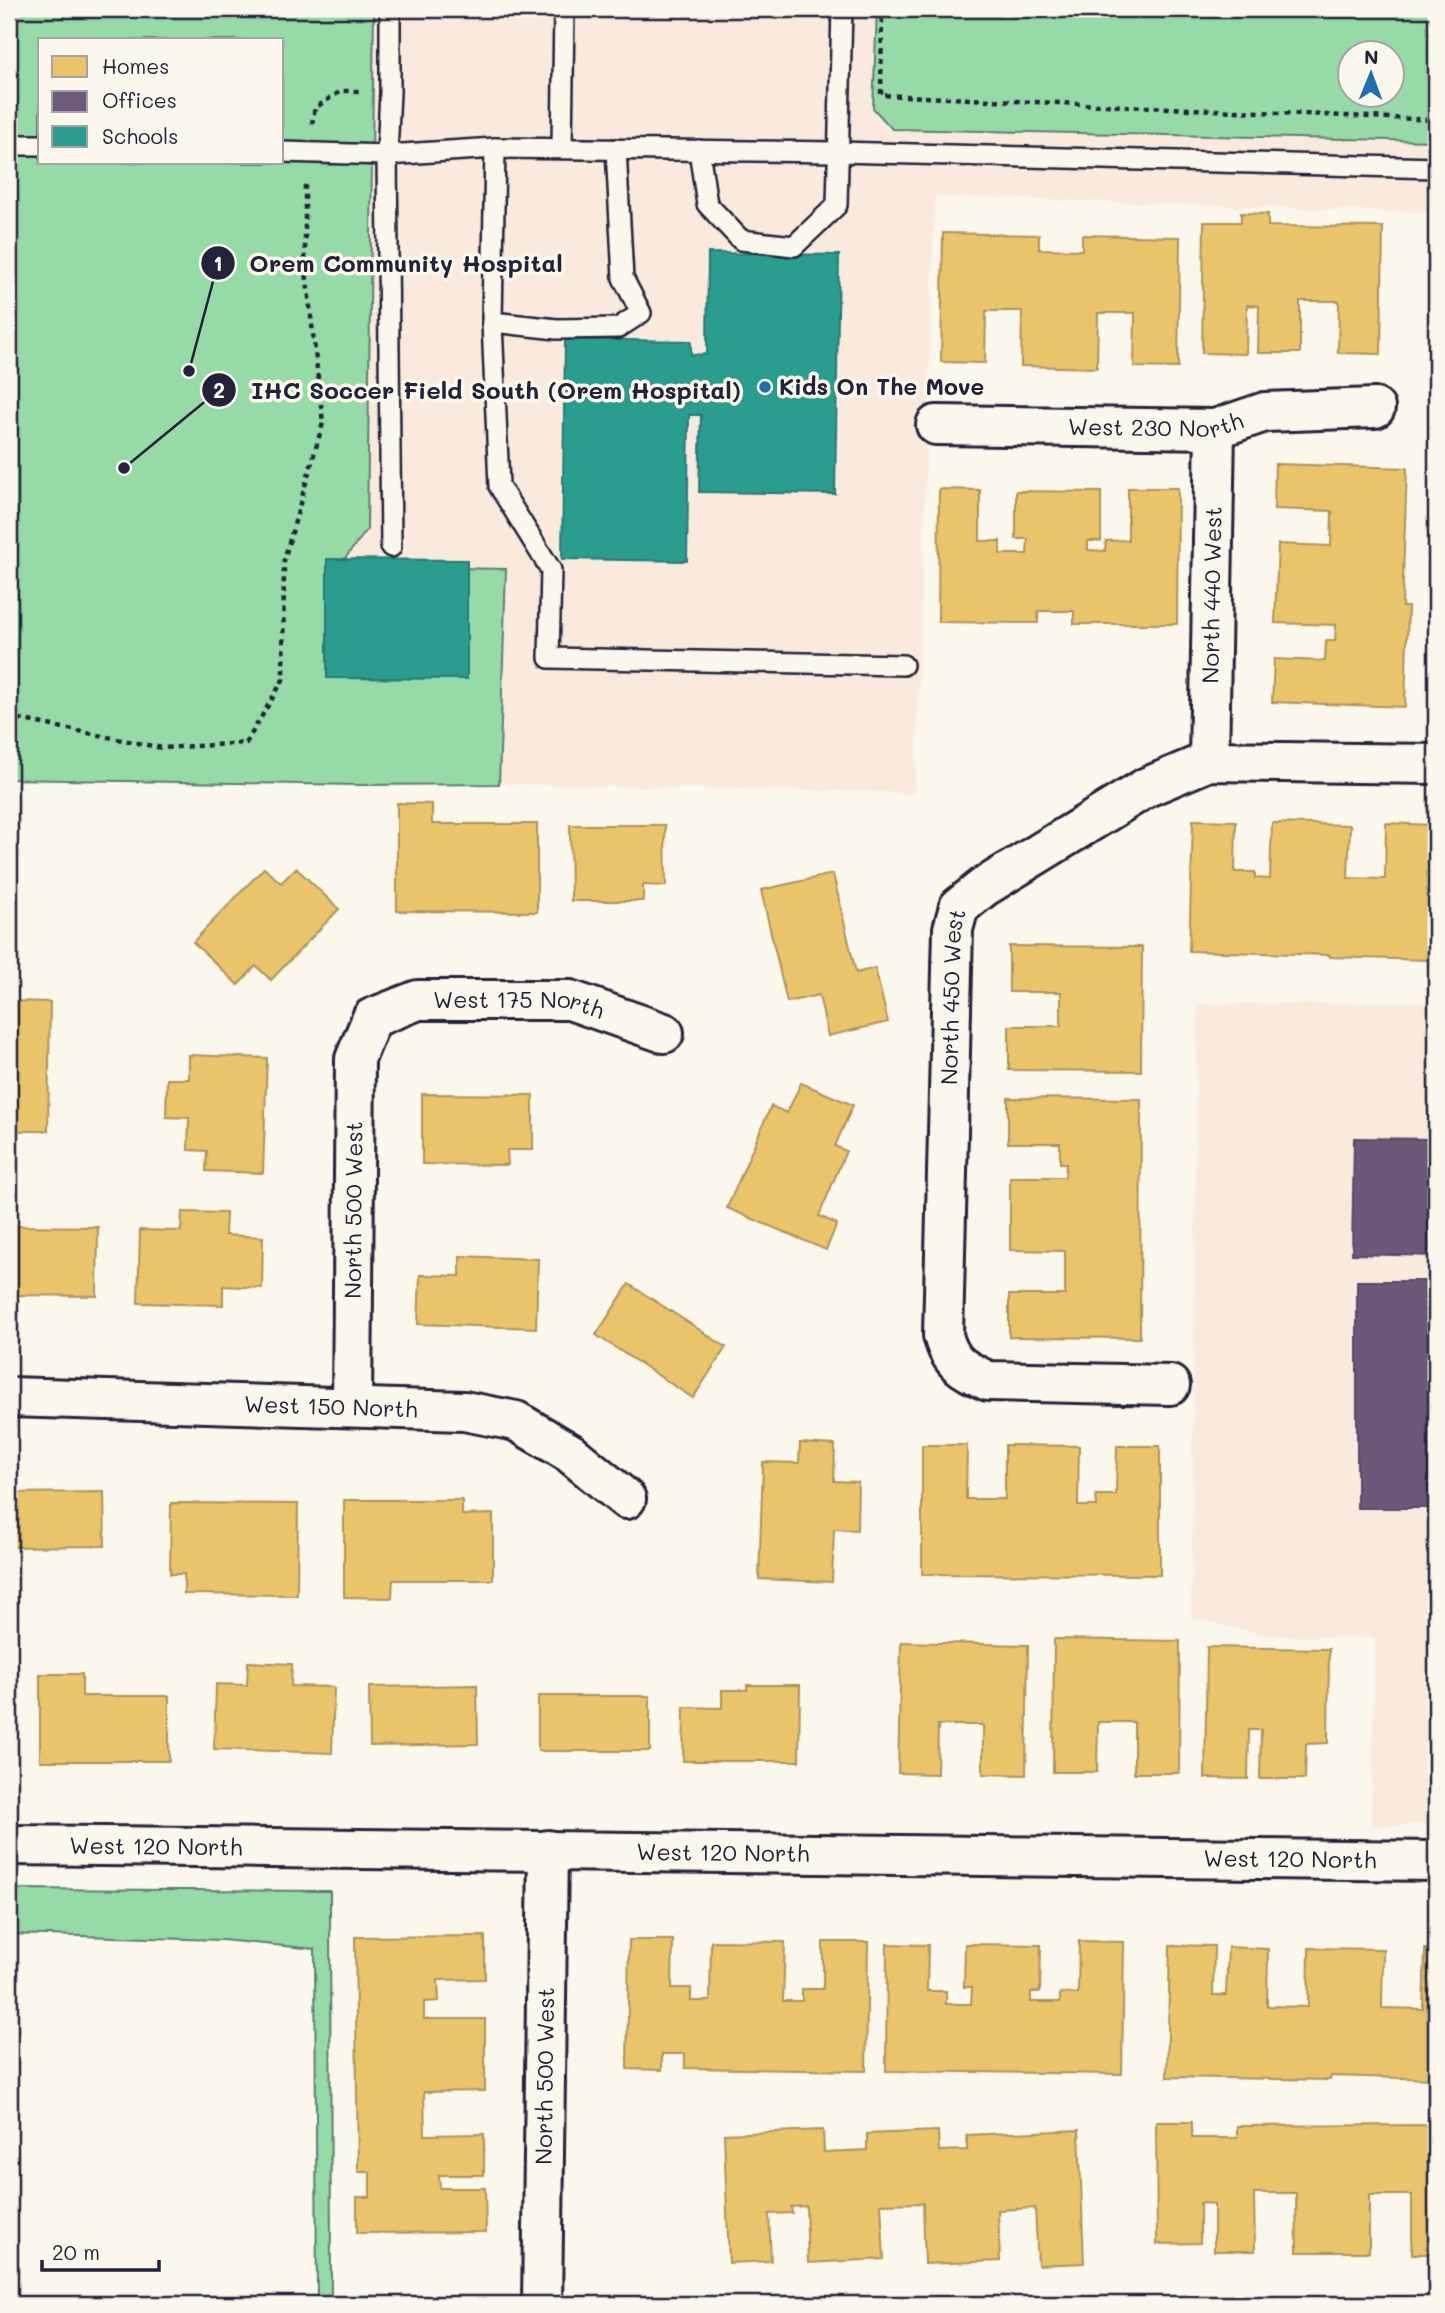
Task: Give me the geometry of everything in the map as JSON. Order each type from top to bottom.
[{"type":"street","name":"West 230 North","points":[[936,425],[1215,429],[1265,412],[1376,408]]},
{"type":"street","name":"North 440 West","points":[[1209,761],[1215,429]]},
{"type":"street","points":[[1209,761],[1436,764]]},
{"type":"street","name":"North 450 West","points":[[1170,1385],[988,1381],[965,1371],[948,1354],[943,1335],[953,929],[959,907],[984,887],[1147,787],[1209,761]]},
{"type":"street","name":"West 175 North","points":[[372,1018],[418,1000],[570,1000],[664,1033]]},
{"type":"street","name":"North 500 West","points":[[352,1406],[355,1059],[372,1018]]},
{"type":"street","name":"West 150 North","points":[[9,1397],[464,1411],[516,1421],[570,1453],[626,1499]]},
{"type":"street","name":"West 120 North","points":[[9,1845],[1436,1861]]},
{"type":"street","name":"North 500 West","points":[[542,2304],[548,1850]]},
{"type":"lane","points":[[390,9],[387,155],[391,547]]},
{"type":"lane","points":[[562,149],[564,9]]},
{"type":"lane","points":[[699,150],[707,204],[741,240],[794,246],[837,205],[842,9]]},
{"type":"lane","points":[[9,145],[38,145]]},
{"type":"lane","points":[[495,148],[492,322],[499,486],[551,570],[549,658],[903,665]]},
{"type":"lane","points":[[284,152],[387,155],[495,148],[699,150],[1436,168]]},
{"type":"lane","points":[[492,322],[557,329],[618,328],[641,313],[623,278],[616,149]]},
{"type":"path","points":[[882,9],[881,95],[1436,120]]},
{"type":"path","points":[[312,125],[315,108],[341,91],[364,92]]},
{"type":"path","points":[[9,717],[162,748],[246,743],[283,680],[284,560],[323,423],[305,262],[305,179]]},
{"type":"shaded area","points":[[9,9],[1436,9],[1436,213],[935,196],[915,793],[374,781],[357,785],[9,779]]},
{"type":"shaded area","points":[[1436,1003],[1436,1824],[1371,1826],[1375,1638],[1272,1636],[1191,1618],[1197,1004]]},
{"type":"green space","points":[[9,9],[374,9],[367,530],[339,566],[506,569],[499,784],[357,785],[9,779]]},
{"type":"green space","points":[[877,9],[1436,9],[1436,141],[892,129],[873,108]]},
{"type":"green space","points":[[9,1889],[330,1891],[331,2304],[317,2304],[315,1949],[222,1940],[9,1934]]},
{"type":"building: Homes","points":[[1241,213],[1268,214],[1268,226],[1383,227],[1381,354],[1338,353],[1339,301],[1300,301],[1300,353],[1258,353],[1259,306],[1247,305],[1246,354],[1202,353],[1204,222],[1241,222]]},
{"type":"building: Homes","points":[[943,233],[1039,235],[1039,249],[1082,250],[1082,235],[1180,237],[1178,368],[1134,367],[1135,313],[1098,313],[1097,368],[1021,366],[1022,311],[986,311],[985,363],[941,362]]},
{"type":"building: Homes","points":[[1275,464],[1407,468],[1402,607],[1408,607],[1405,707],[1272,702],[1274,659],[1325,661],[1326,641],[1335,641],[1336,625],[1275,623],[1278,544],[1331,546],[1332,511],[1274,509]]},
{"type":"building: Homes","points":[[1128,488],[1178,488],[1177,624],[1074,624],[1074,611],[1038,611],[1038,623],[938,622],[939,489],[980,490],[980,541],[1000,541],[1000,554],[1027,554],[1028,539],[1016,539],[1016,491],[1101,492],[1101,541],[1088,541],[1088,550],[1105,551],[1106,541],[1128,540]]},
{"type":"building: Homes","points":[[397,803],[432,804],[432,824],[537,824],[537,912],[397,911]]},
{"type":"building: Homes","points":[[1193,820],[1236,821],[1235,872],[1255,872],[1255,878],[1270,879],[1272,823],[1350,825],[1348,878],[1385,879],[1386,823],[1431,825],[1427,960],[1189,951]]},
{"type":"building: Homes","points":[[570,825],[665,825],[666,886],[643,885],[643,901],[571,901]]},
{"type":"building: Homes","points":[[264,868],[281,883],[296,868],[339,909],[271,980],[256,966],[238,985],[193,942]]},
{"type":"building: Homes","points":[[833,874],[856,973],[875,968],[888,1022],[828,1036],[819,995],[787,1002],[761,890]]},
{"type":"building: Homes","points":[[1009,946],[1142,947],[1141,1071],[1009,1070],[1009,1026],[1061,1026],[1061,992],[1009,992]]},
{"type":"building: Homes","points":[[9,1001],[50,1002],[48,1131],[9,1131]]},
{"type":"building: Homes","points":[[189,1055],[267,1058],[263,1173],[206,1171],[207,1151],[188,1150],[189,1118],[166,1117],[167,1079],[189,1079]]},
{"type":"building: Homes","points":[[801,1083],[853,1105],[835,1146],[846,1151],[819,1216],[837,1224],[826,1250],[727,1208],[771,1106],[787,1113]]},
{"type":"building: Homes","points":[[422,1094],[533,1095],[533,1150],[507,1150],[508,1165],[422,1164]]},
{"type":"building: Homes","points":[[1008,1098],[1141,1099],[1140,1338],[1009,1337],[1009,1295],[1065,1295],[1065,1251],[1010,1250],[1010,1177],[1065,1177],[1066,1163],[1060,1163],[1060,1143],[1008,1143]]},
{"type":"building: Homes","points":[[9,1200],[14,1200],[13,1226],[98,1227],[97,1296],[9,1295]]},
{"type":"building: Homes","points":[[182,1212],[226,1213],[225,1235],[263,1237],[262,1288],[223,1286],[223,1305],[138,1303],[140,1230],[181,1231]]},
{"type":"building: Homes","points":[[460,1256],[538,1259],[536,1328],[418,1324],[420,1275],[460,1276]]},
{"type":"building: Homes","points":[[629,1284],[726,1347],[693,1398],[596,1335]]},
{"type":"building: Homes","points":[[800,1443],[835,1445],[834,1481],[858,1482],[857,1530],[834,1529],[832,1582],[759,1579],[763,1462],[799,1463]]},
{"type":"building: Homes","points":[[922,1445],[967,1445],[966,1499],[1005,1499],[1005,1445],[1079,1446],[1078,1506],[1097,1506],[1096,1495],[1116,1495],[1117,1446],[1160,1446],[1160,1575],[922,1574]]},
{"type":"building: Homes","points":[[104,1492],[105,1546],[9,1547],[9,1493]]},
{"type":"building: Homes","points":[[344,1500],[462,1500],[462,1515],[493,1514],[493,1580],[393,1580],[392,1598],[344,1597]]},
{"type":"building: Homes","points":[[171,1503],[298,1504],[297,1595],[184,1594],[184,1574],[170,1574]]},
{"type":"building: Homes","points":[[1054,1639],[1180,1641],[1179,1773],[1134,1773],[1134,1722],[1098,1722],[1097,1772],[1053,1772]]},
{"type":"building: Homes","points":[[901,1642],[1028,1645],[1026,1775],[983,1774],[983,1725],[938,1725],[937,1774],[898,1773]]},
{"type":"building: Homes","points":[[1207,1647],[1329,1649],[1328,1743],[1306,1744],[1305,1779],[1260,1779],[1261,1730],[1249,1730],[1248,1779],[1205,1778]]},
{"type":"building: Homes","points":[[248,1662],[292,1664],[291,1686],[334,1687],[332,1753],[214,1749],[216,1684],[247,1685]]},
{"type":"building: Homes","points":[[40,1674],[82,1674],[82,1696],[169,1696],[169,1761],[40,1761]]},
{"type":"building: Homes","points":[[477,1685],[478,1744],[370,1746],[369,1687]]},
{"type":"building: Homes","points":[[747,1685],[800,1685],[799,1761],[683,1761],[684,1707],[722,1708],[722,1690],[747,1690]]},
{"type":"building: Homes","points":[[538,1696],[650,1696],[650,1751],[538,1751]]},
{"type":"building: Homes","points":[[485,1936],[485,1979],[438,1980],[439,2001],[424,2002],[424,2019],[485,2019],[485,2091],[424,2092],[425,2135],[484,2134],[484,2175],[439,2175],[440,2188],[485,2188],[486,2232],[357,2233],[357,2197],[370,2197],[370,2172],[358,2172],[355,1937]]},
{"type":"building: Homes","points":[[629,1940],[673,1940],[672,1988],[691,1988],[691,2001],[710,2001],[711,1941],[785,1942],[783,2001],[802,2001],[802,1989],[823,1989],[823,1942],[868,1942],[866,2071],[685,2068],[685,2054],[662,2054],[662,2070],[627,2069]]},
{"type":"building: Homes","points":[[1079,1941],[1124,1942],[1122,2074],[886,2071],[887,1944],[928,1945],[927,1991],[946,1991],[946,2004],[971,2004],[972,1987],[964,1987],[965,1944],[1041,1945],[1040,1992],[1031,1992],[1031,2002],[1060,2002],[1060,1993],[1078,1994]]},
{"type":"building: Homes","points":[[1170,1945],[1214,1946],[1213,1995],[1226,1995],[1228,1947],[1268,1949],[1267,2006],[1308,2007],[1309,1948],[1383,1949],[1382,2008],[1423,2009],[1425,1949],[1436,1950],[1436,2079],[1331,2076],[1330,2080],[1167,2077]]},
{"type":"building: Homes","points":[[1156,2122],[1192,2122],[1192,2138],[1237,2138],[1237,2126],[1436,2125],[1436,2254],[1412,2254],[1412,2195],[1369,2195],[1369,2252],[1297,2252],[1296,2193],[1254,2193],[1255,2251],[1214,2251],[1214,2204],[1200,2203],[1200,2243],[1157,2244]]},
{"type":"building: Homes","points":[[823,2130],[824,2152],[867,2150],[867,2134],[938,2131],[939,2151],[967,2150],[967,2135],[1079,2130],[1084,2263],[1038,2265],[1035,2208],[998,2210],[1000,2261],[925,2264],[923,2203],[881,2204],[884,2259],[808,2263],[806,2206],[791,2207],[792,2213],[769,2214],[771,2261],[729,2263],[724,2134]]},
{"type":"building: Offices","points":[[1354,1138],[1436,1139],[1436,1256],[1352,1254]]},
{"type":"building: Offices","points":[[1357,1281],[1436,1281],[1436,1508],[1357,1508]]},
{"type":"building: Schools","points":[[708,253],[839,255],[835,494],[699,492],[701,415],[689,415],[687,561],[562,559],[565,339],[691,341],[691,355],[707,354]]},
{"type":"building: Schools","points":[[327,559],[467,560],[467,679],[327,678]]},
{"type":"place","name":"Orem Community Hospital","points":[[189,371]]},
{"type":"place","name":"Kids On The Move","points":[[765,387]]},
{"type":"place","name":"IHC Soccer Field South (Orem Hospital)","points":[[124,468]]}]
